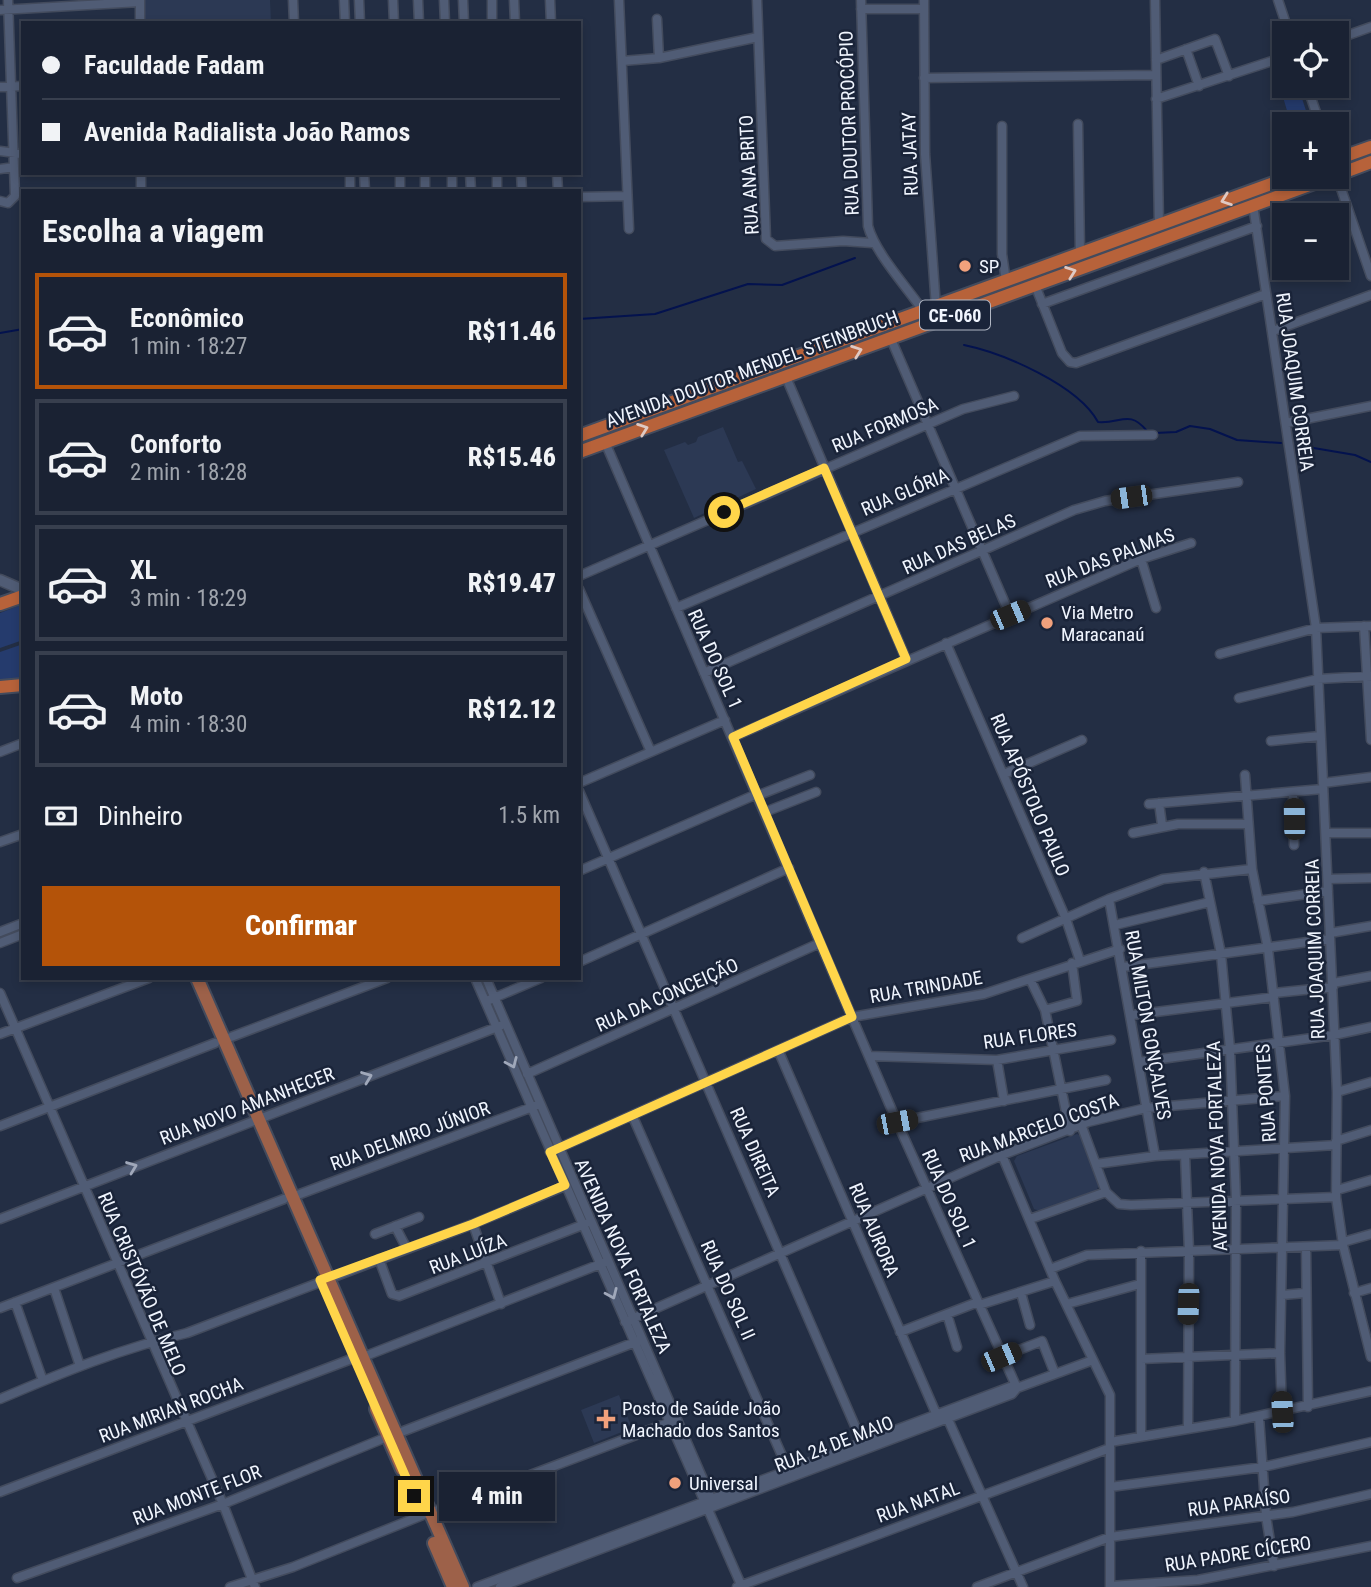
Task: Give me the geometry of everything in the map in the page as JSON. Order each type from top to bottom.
[{"type":"highway","points":[[1349,155],[1371,147]]},
{"type":"highway","points":[[1349,171],[1371,162]]},
{"type":"highway","name":"AVENIDA DOUTOR MENDEL STEINBRUCH","points":[[581,435],[1272,184]]},
{"type":"highway","name":"AVENIDA DOUTOR MENDEL STEINBRUCH","points":[[581,451],[1298,189]]},
{"type":"highway","points":[[0,604],[21,597]]},
{"type":"highway","points":[[0,687],[20,687]]},
{"type":"main road","points":[[190,980],[392,1435],[426,1514],[453,1587]]},
{"type":"main road","points":[[198,980],[219,1042]]},
{"type":"main road","points":[[426,1514],[463,1587]]},
{"type":"street","points":[[0,201],[8,203],[15,196],[14,167],[19,154],[4,10],[8,0]]},
{"type":"street","points":[[293,0],[293,21]]},
{"type":"street","points":[[344,0],[345,21]]},
{"type":"street","points":[[359,0],[360,21]]},
{"type":"street","points":[[393,0],[394,21]]},
{"type":"street","points":[[418,0],[419,21]]},
{"type":"street","points":[[444,0],[446,21]]},
{"type":"street","points":[[463,0],[464,21]]},
{"type":"street","points":[[492,0],[492,21]]},
{"type":"street","points":[[514,0],[515,21]]},
{"type":"street","points":[[551,0],[551,21]]},
{"type":"street","points":[[619,0],[629,229]]},
{"type":"street","name":"RUA ANA BRITO","points":[[757,0],[766,239],[775,246],[843,241],[873,243]]},
{"type":"street","points":[[1155,0],[1159,225]]},
{"type":"street","points":[[1278,0],[1285,21]]},
{"type":"street","points":[[4,10],[140,1],[140,21]]},
{"type":"street","points":[[861,5],[924,4]]},
{"type":"street","name":"RUA JATAY","points":[[924,4],[930,309]]},
{"type":"street","name":"RUA DOUTOR PROCÓPIO","points":[[861,5],[866,207],[873,243],[930,309]]},
{"type":"street","points":[[657,19],[659,58]]},
{"type":"street","points":[[1349,35],[1371,27]]},
{"type":"street","points":[[622,61],[659,58],[758,37]]},
{"type":"street","points":[[1156,60],[1215,39],[1229,76]]},
{"type":"street","points":[[1186,49],[1199,86]]},
{"type":"street","points":[[1156,99],[1272,61]]},
{"type":"street","points":[[924,78],[1155,75]]},
{"type":"street","points":[[0,88],[21,86]]},
{"type":"street","points":[[1078,124],[1080,253]]},
{"type":"street","points":[[1002,126],[1002,254],[1006,281]]},
{"type":"street","points":[[0,151],[10,150],[19,154]]},
{"type":"street","points":[[0,169],[14,167]]},
{"type":"street","points":[[1341,189],[1371,276]]},
{"type":"street","points":[[581,197],[627,196]]},
{"type":"street","name":"RUA JOAQUIM CORREIA","points":[[1253,205],[1316,628],[1337,1092],[1336,1193],[1353,1293],[1369,1342],[1371,1357]]},
{"type":"street","points":[[1042,304],[1257,226]]},
{"type":"street","points":[[1035,285],[1065,359],[1076,363],[1266,294]]},
{"type":"street","points":[[1273,331],[1371,295]]},
{"type":"street","points":[[891,339],[1010,615]]},
{"type":"street","points":[[786,377],[906,659]]},
{"type":"street","name":"RUA FORMOSA","points":[[581,575],[927,425],[978,404],[1014,396]]},
{"type":"street","points":[[1286,423],[1371,406]]},
{"type":"street","name":"RUA GLÓRIA","points":[[676,608],[1080,436],[1153,435]]},
{"type":"street","name":"RUA DO SOL 1","points":[[606,442],[897,1122],[1017,1388]]},
{"type":"street","name":"RUA DAS BELAS","points":[[704,673],[1090,505],[1238,482]]},
{"type":"street","name":"RUA DAS PALMAS","points":[[733,737],[906,659],[1141,559],[1191,543]]},
{"type":"street","points":[[1141,559],[1156,608]]},
{"type":"street","points":[[0,580],[21,589]]},
{"type":"street","points":[[581,593],[652,752]]},
{"type":"street","points":[[1220,654],[1316,628],[1368,626],[1371,740]]},
{"type":"street","name":"RUA APÓSTOLO PAULO","points":[[946,643],[1066,919],[1076,962],[1077,1001],[1045,1010]]},
{"type":"street","points":[[1239,698],[1318,679],[1369,676]]},
{"type":"street","points":[[581,782],[725,720]]},
{"type":"street","points":[[1271,741],[1320,736]]},
{"type":"street","points":[[1004,774],[1082,740]]},
{"type":"street","points":[[0,752],[21,744]]},
{"type":"street","points":[[581,870],[810,775]]},
{"type":"street","name":"RUA PONTES","points":[[1244,775],[1252,869],[1268,949],[1285,1096],[1280,1353],[1282,1412]]},
{"type":"street","points":[[1149,804],[1293,793],[1371,777]]},
{"type":"street","points":[[765,813],[816,792]]},
{"type":"street","points":[[1293,793],[1294,845]]},
{"type":"street","name":"RUA DIREITA","points":[[581,795],[864,1445]]},
{"type":"street","points":[[1159,803],[1162,825]]},
{"type":"street","points":[[1133,833],[1162,825],[1248,824]]},
{"type":"street","points":[[1325,833],[1371,833]]},
{"type":"street","points":[[0,842],[21,835]]},
{"type":"street","points":[[581,961],[789,868]]},
{"type":"street","points":[[1021,938],[1109,899],[1163,879],[1204,872],[1252,869]]},
{"type":"street","name":"AVENIDA NOVA FORTALEZA","points":[[1204,872],[1221,954],[1230,1049],[1236,1199],[1236,1422]]},
{"type":"street","points":[[1328,879],[1371,877]]},
{"type":"street","points":[[1258,901],[1328,891]]},
{"type":"street","name":"RUA MILTON GONÇALVES","points":[[1109,899],[1132,1014],[1155,1156]]},
{"type":"street","points":[[1115,925],[1210,902]]},
{"type":"street","points":[[0,932],[21,924]]},
{"type":"street","points":[[1123,967],[1268,949],[1371,926]]},
{"type":"street","points":[[0,943],[21,935]]},
{"type":"street","name":"RUA DA CONCEIÇÃO","points":[[527,1074],[820,943]]},
{"type":"street","name":"RUA TRINDADE","points":[[555,1150],[779,1052],[852,1017],[984,994],[1120,949]]},
{"type":"street","points":[[1132,1014],[1274,995],[1371,976]]},
{"type":"street","points":[[1030,979],[1045,1010],[1070,1131]]},
{"type":"street","points":[[0,1034],[144,980]]},
{"type":"street","points":[[0,1126],[382,980]]},
{"type":"street","name":"AVENIDA NOVA FORTALEZA","points":[[476,980],[591,1222],[711,1498]]},
{"type":"street","name":"AVENIDA NOVA FORTALEZA","points":[[487,980],[527,1074],[535,1106]]},
{"type":"street","points":[[485,1002],[536,980]]},
{"type":"street","name":"RUA CRISTÓVÃO DE MELO","points":[[0,993],[149,1342],[223,1504],[254,1583]]},
{"type":"street","name":"RUA NOVO AMANHECER","points":[[0,1219],[82,1185],[505,1024]]},
{"type":"street","points":[[1139,1062],[1334,1035],[1371,1027]]},
{"type":"street","name":"RUA FLORES","points":[[869,1056],[997,1060],[1111,1040]]},
{"type":"street","name":"RUA AURORA","points":[[779,1052],[900,1332],[983,1495],[1023,1587]]},
{"type":"street","points":[[997,1060],[1004,1101]]},
{"type":"street","points":[[897,1122],[1106,1080]]},
{"type":"street","points":[[1337,1092],[1371,1082]]},
{"type":"street","name":"RUA MARCELO COSTA","points":[[625,1322],[1002,1155],[1082,1127],[1088,1122],[1146,1108],[1285,1096]]},
{"type":"street","name":"RUA DELMIRO JÚNIOR","points":[[0,1308],[535,1106]]},
{"type":"street","name":"RUA DO SOL II","points":[[633,1116],[790,1473]]},
{"type":"street","points":[[1082,1127],[1106,1192],[1119,1204],[1284,1198],[1336,1193],[1371,1180]]},
{"type":"street","points":[[1096,1164],[1155,1156],[1336,1143],[1371,1130]]},
{"type":"street","name":"AVENIDA NOVA FORTALEZA","points":[[555,1150],[565,1185],[582,1226],[740,1587]]},
{"type":"street","points":[[1002,1155],[1050,1269],[1110,1395],[1110,1587]]},
{"type":"street","points":[[1185,1155],[1189,1251],[1186,1357],[1188,1427]]},
{"type":"street","points":[[0,1399],[80,1366],[149,1342],[187,1333],[473,1224],[565,1185]]},
{"type":"street","points":[[1030,1219],[1106,1192]]},
{"type":"street","points":[[375,1234],[419,1217]]},
{"type":"street","name":"RUA LUÍZA","points":[[379,1259],[394,1297],[408,1294],[591,1222]]},
{"type":"street","points":[[473,1224],[500,1304]]},
{"type":"street","points":[[395,1226],[407,1249]]},
{"type":"street","points":[[1050,1269],[1087,1255],[1141,1251],[1306,1248],[1343,1243],[1371,1234]]},
{"type":"street","points":[[1306,1248],[1308,1407]]},
{"type":"street","points":[[1141,1251],[1141,1435]]},
{"type":"street","name":"RUA MIRIAN ROCHA","points":[[0,1492],[608,1261]]},
{"type":"street","points":[[900,1332],[978,1303],[1021,1293],[1055,1280]]},
{"type":"street","points":[[1067,1304],[1140,1284]]},
{"type":"street","points":[[1353,1293],[1371,1287]]},
{"type":"street","points":[[54,1288],[80,1366]]},
{"type":"street","points":[[1021,1293],[1030,1325]]},
{"type":"street","points":[[1282,1295],[1305,1293]]},
{"type":"street","points":[[15,1302],[43,1381]]},
{"type":"street","points":[[947,1314],[957,1347]]},
{"type":"street","name":"RUA MONTE FLOR","points":[[17,1578],[223,1504],[392,1435],[643,1339]]},
{"type":"street","points":[[1001,1357],[1042,1341],[1055,1374]]},
{"type":"street","points":[[1141,1359],[1280,1353]]},
{"type":"street","name":"RUA 24 DE MAIO","points":[[477,1587],[500,1584],[942,1417],[1010,1387],[1017,1388],[1093,1360]]},
{"type":"street","name":"RUA NATAL","points":[[740,1587],[983,1495],[1034,1479],[1110,1445],[1141,1435],[1236,1422],[1371,1391]]},
{"type":"street","points":[[1259,1417],[1266,1516],[1274,1566]]},
{"type":"street","points":[[230,1587],[254,1583],[426,1514],[677,1419]]},
{"type":"street","points":[[1110,1487],[1263,1467],[1371,1442]]},
{"type":"street","name":"RUA 24 DE MAIO","points":[[711,1498],[790,1473]]},
{"type":"street","name":"RUA PARAÍSO","points":[[977,1587],[1110,1536],[1266,1516],[1371,1494]]},
{"type":"street","points":[[704,1505],[711,1498]]},
{"type":"street","name":"RUA PADRE CÍCERO","points":[[1110,1587],[1198,1580],[1371,1546]]},
{"type":"shaded area","points":[[145,0],[270,0],[271,21],[145,21]]},
{"type":"shaded area","points":[[1283,98],[1302,98],[1306,112],[1287,112]]},
{"type":"shaded area","points":[[723,427],[738,462],[742,461],[756,489],[694,518],[664,450],[685,442],[688,445],[696,442],[698,437]]},
{"type":"shaded area","points":[[21,605],[21,641],[0,648],[0,613]]},
{"type":"shaded area","points":[[21,645],[21,679],[0,681],[0,652]]},
{"type":"shaded area","points":[[1077,1134],[1082,1136],[1099,1185],[1096,1191],[1040,1211],[1034,1209],[1014,1161],[1017,1156]]},
{"type":"shaded area","name":"Posto de Saúde João Machado dos Santos","points":[[619,1395],[632,1428],[594,1443],[581,1410]]},
{"type":"waterway","points":[[581,319],[655,314],[748,284],[782,285],[855,258]]},
{"type":"waterway","points":[[0,333],[21,329]]},
{"type":"waterway","points":[[964,345],[999,355],[1057,383],[1088,408],[1098,422],[1130,419],[1141,424],[1147,431]]},
{"type":"waterway","points":[[1155,433],[1176,432],[1190,426],[1210,429],[1237,440],[1281,443]]},
{"type":"waterway","points":[[1296,445],[1355,455],[1371,462]]},
{"type":"place","name":"SP","points":[[965,266]]},
{"type":"place","name":"Via Metro Maracanaú","points":[[1047,623]]},
{"type":"place","name":"Posto de Saúde João Machado dos Santos","points":[[606,1419]]},
{"type":"place","name":"Universal","points":[[675,1483]]},
{"type":"route","points":[[414,1496],[320,1280],[473,1224],[565,1185],[550,1152],[779,1052],[852,1017],[733,737],[906,659],[824,468],[724,512]]}]
